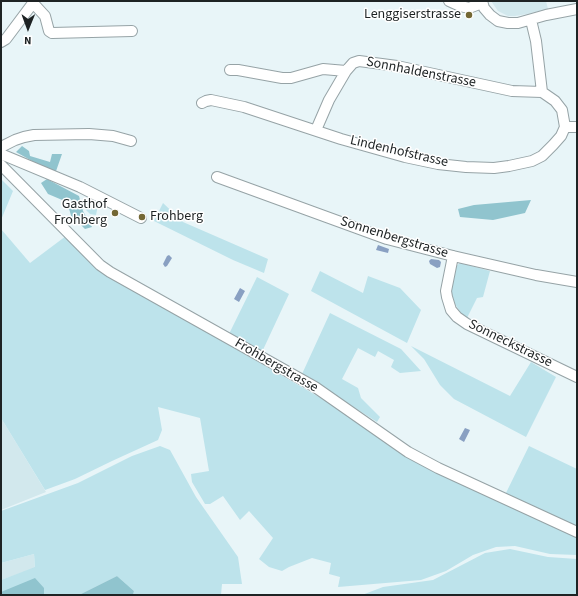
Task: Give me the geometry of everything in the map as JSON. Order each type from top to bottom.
[{"type":"street","points":[[449,1],[465,8],[469,8],[482,2],[490,15],[498,21],[508,24],[577,9]]},
{"type":"street","points":[[1,42],[6,39],[33,2],[45,16],[49,31],[52,33],[132,31]]},
{"type":"street","points":[[531,20],[536,42],[542,92],[555,101],[562,110],[565,127],[577,127]]},
{"type":"street","name":"Sonnhaldenstrasse","points":[[316,130],[329,100],[346,71],[355,62],[372,62],[397,66],[512,91],[542,92]]},
{"type":"street","points":[[230,70],[238,70],[282,78],[291,78],[323,69],[346,71]]},
{"type":"street","name":"Lindenhofstrasse","points":[[202,103],[211,100],[244,107],[341,139],[405,157],[438,164],[466,167],[494,168],[524,163],[538,158],[561,136],[565,127]]},
{"type":"street","points":[[1,147],[24,137],[34,135],[89,134],[113,136],[131,141]]},
{"type":"street","points":[[1,154],[80,187],[141,218]]},
{"type":"street","name":"Frohbergstrasse","points":[[1,165],[100,265],[110,272],[315,388],[408,452],[497,496],[577,532]]},
{"type":"street","name":"Sonnenbergstrasse","points":[[217,177],[387,239],[536,275],[577,282]]},
{"type":"street","name":"Sonneckstrasse","points":[[453,256],[446,297],[451,310],[457,317],[467,324],[577,377]]},
{"type":"shaded area","points":[[491,1],[546,1],[548,9],[527,14],[508,16],[498,11]]},
{"type":"shaded area","points":[[22,146],[29,151],[30,156],[50,162],[52,154],[62,154],[55,174],[16,152]]},
{"type":"shaded area","points":[[1,179],[13,191],[1,220]]},
{"type":"shaded area","points":[[47,179],[79,196],[83,211],[92,227],[85,229],[80,224],[73,222],[67,202],[48,194],[41,183]]},
{"type":"shaded area","points":[[531,200],[525,213],[493,220],[460,217],[458,209],[474,205]]},
{"type":"shaded area","points":[[83,201],[89,204],[98,205],[96,215],[90,214],[86,210],[82,204]]},
{"type":"shaded area","points":[[163,203],[183,222],[268,259],[264,273],[233,260],[154,221]]},
{"type":"shaded area","points":[[1,229],[30,263],[66,236],[106,274],[345,412],[414,461],[577,536],[577,555],[550,554],[515,546],[496,547],[473,555],[446,571],[421,580],[338,587],[340,577],[329,574],[331,563],[312,558],[282,571],[269,567],[259,559],[273,538],[249,511],[240,520],[223,496],[210,504],[205,504],[192,482],[191,474],[209,471],[200,418],[158,407],[162,430],[158,440],[75,479],[45,490],[1,418]]},
{"type":"shaded area","points":[[378,245],[389,249],[388,253],[376,250]]},
{"type":"shaded area","points":[[169,255],[172,258],[165,267],[163,264]]},
{"type":"shaded area","points":[[431,259],[439,260],[441,262],[440,267],[437,268],[430,264],[429,261]]},
{"type":"shaded area","points":[[460,263],[490,271],[483,297],[477,298],[467,318],[460,312],[455,304],[451,291],[456,266]]},
{"type":"shaded area","points":[[320,271],[363,293],[368,276],[400,288],[421,310],[407,343],[311,291]]},
{"type":"shaded area","points":[[257,277],[289,294],[262,352],[229,334]]},
{"type":"shaded area","points":[[240,288],[245,291],[239,302],[234,299]]},
{"type":"shaded area","points":[[330,313],[401,349],[421,371],[400,373],[391,367],[394,360],[378,351],[375,357],[358,348],[342,379],[358,388],[361,398],[380,417],[377,422],[302,374]]},
{"type":"shaded area","points":[[411,346],[510,396],[531,362],[556,377],[526,437],[454,399],[440,385],[424,359]]},
{"type":"shaded area","points":[[1,418],[46,492],[1,510]]},
{"type":"shaded area","points":[[465,428],[470,430],[464,442],[459,439]]},
{"type":"shaded area","points":[[160,446],[170,450],[196,497],[238,557],[242,584],[222,584],[221,595],[133,595],[134,591],[117,576],[79,595],[44,595],[44,588],[1,592],[1,580],[35,567],[34,554],[1,563],[1,511],[78,483],[132,456]]},
{"type":"shaded area","points":[[529,446],[577,469],[577,525],[574,527],[505,495]]},
{"type":"shaded area","points":[[510,549],[548,557],[577,559],[577,595],[362,595],[383,587],[433,580],[485,553]]},
{"type":"shaded area","points":[[34,554],[35,568],[1,580],[1,563]]},
{"type":"shaded area","points":[[117,576],[134,591],[133,595],[79,595]]},
{"type":"shaded area","points":[[35,578],[44,588],[44,595],[1,595],[1,592]]},
{"type":"place","name":"Lenggiserstrasse","points":[[469,15]]},
{"type":"place","name":"Gasthof Frohberg","points":[[115,213]]},
{"type":"place","name":"Frohberg","points":[[142,217]]}]
